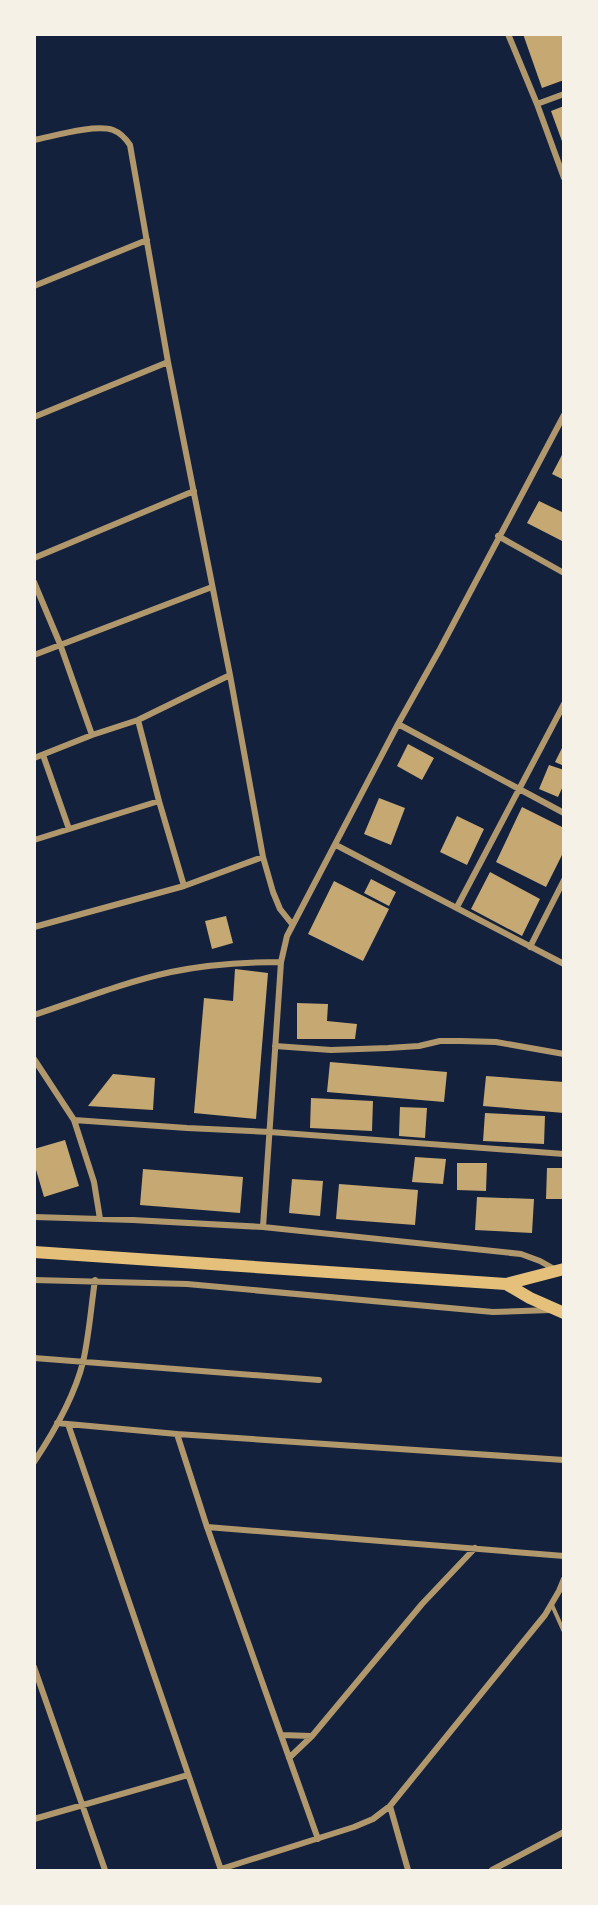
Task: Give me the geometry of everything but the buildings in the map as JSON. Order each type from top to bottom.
[{"type":"main road","points":[[34,1252],[506,1284],[560,1269]]},
{"type":"main road","points":[[506,1284],[560,1311]]},
{"type":"street","points":[[508,34],[564,178]]},
{"type":"street","points":[[537,104],[564,94]]},
{"type":"street","points":[[34,140],[100,127],[114,130],[125,137],[130,145],[168,362],[230,675],[263,857],[280,909],[292,924]]},
{"type":"street","points":[[34,286],[147,240]]},
{"type":"street","points":[[34,417],[168,362]]},
{"type":"street","points":[[263,1227],[281,963],[287,936],[564,415]]},
{"type":"street","points":[[34,558],[194,491]]},
{"type":"street","points":[[498,536],[564,573]]},
{"type":"street","points":[[34,582],[60,644],[92,735]]},
{"type":"street","points":[[34,655],[212,587]]},
{"type":"street","points":[[34,758],[138,720],[230,675]]},
{"type":"street","points":[[457,908],[564,704]]},
{"type":"street","points":[[138,720],[184,886]]},
{"type":"street","points":[[398,724],[564,813]]},
{"type":"street","points":[[43,755],[69,829]]},
{"type":"street","points":[[34,840],[159,801]]},
{"type":"street","points":[[336,845],[564,964]]},
{"type":"street","points":[[34,927],[184,886],[263,857]]},
{"type":"street","points":[[530,947],[564,880]]},
{"type":"street","points":[[34,1015],[120,986],[171,972],[236,962],[281,963]]},
{"type":"street","points":[[275,1046],[331,1050],[418,1046],[440,1041],[484,1041],[564,1054]]},
{"type":"street","points":[[34,1059],[74,1120],[94,1182],[100,1219]]},
{"type":"street","points":[[74,1120],[564,1154]]},
{"type":"street","points":[[34,1217],[263,1227],[521,1254],[560,1269]]},
{"type":"street","points":[[34,1280],[186,1284],[494,1312],[560,1311]]},
{"type":"street","points":[[34,1462],[74,1390],[82,1362],[95,1280]]},
{"type":"street","points":[[34,1358],[319,1380]]},
{"type":"street","points":[[57,1423],[177,1434],[564,1460]]},
{"type":"street","points":[[68,1424],[221,1870],[354,1827],[373,1819],[390,1806],[552,1604],[564,1578]]},
{"type":"street","points":[[177,1434],[207,1527],[318,1839]]},
{"type":"street","points":[[207,1527],[564,1556]]},
{"type":"street","points":[[289,1758],[312,1736],[422,1604],[475,1548]]},
{"type":"street","points":[[34,1667],[105,1870]]},
{"type":"street","points":[[281,1735],[312,1736]]},
{"type":"street","points":[[34,1819],[188,1775]]},
{"type":"street","points":[[390,1806],[408,1870]]},
{"type":"street","points":[[492,1870],[564,1832]]},
{"type":"lane","points":[[552,1604],[564,1632]]}]
